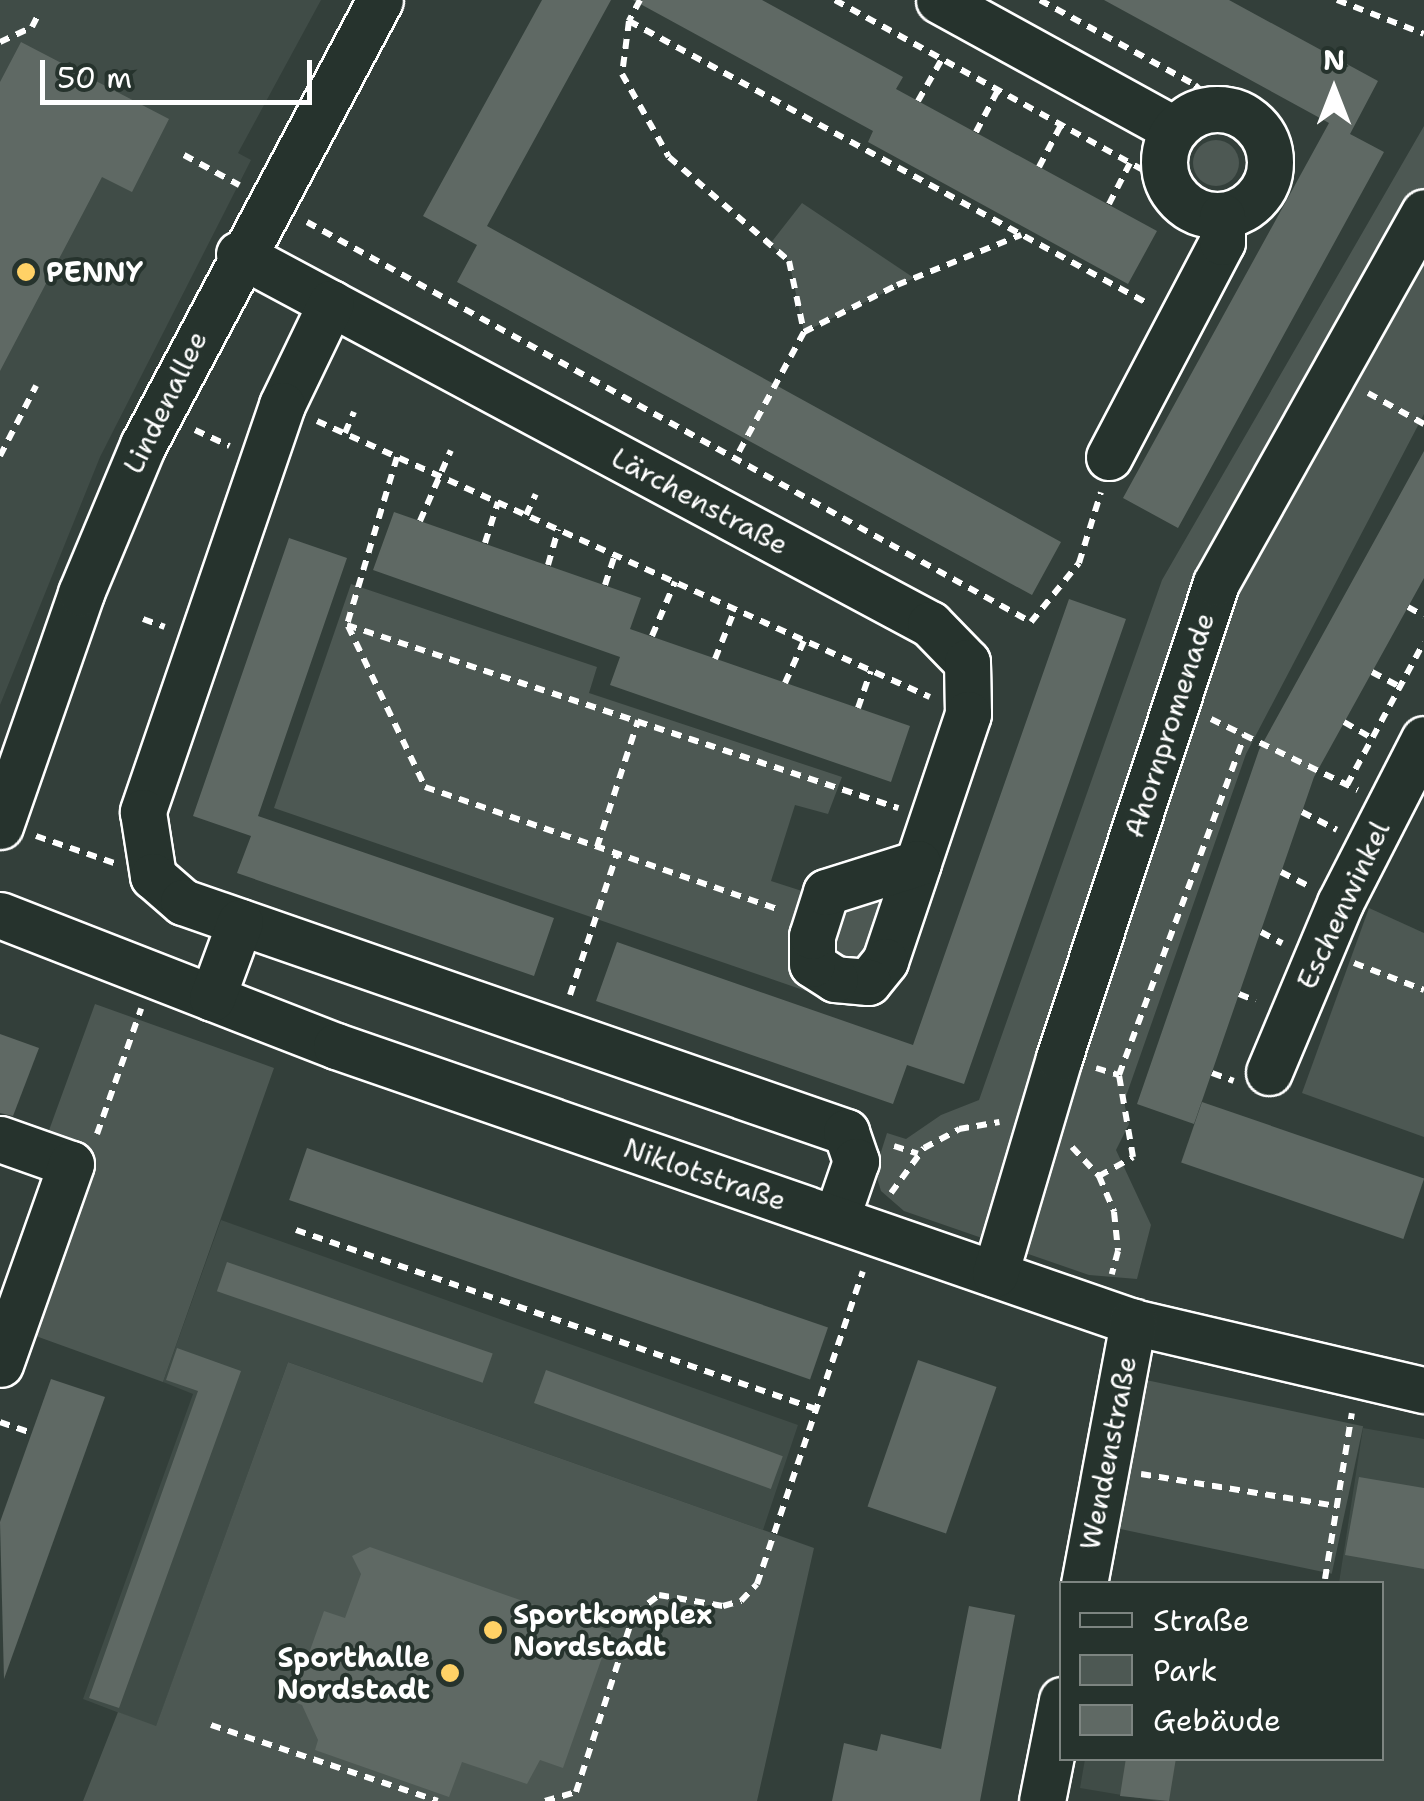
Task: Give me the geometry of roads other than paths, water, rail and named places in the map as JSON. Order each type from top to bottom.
[{"type":"street","name":"Lindenallee","points":[[0,825],[87,578],[158,413],[239,254],[380,0]]},
{"type":"street","points":[[939,0],[1174,130]]},
{"type":"street","points":[[1220,109],[1253,122],[1270,153],[1270,170],[1254,202],[1222,216],[1190,208],[1149,174],[1164,154],[1174,130],[1203,110],[1220,109]]},
{"type":"street","name":"Ahornpromenade","points":[[995,1274],[1216,582],[1424,212]]},
{"type":"street","points":[[1109,457],[1222,242],[1222,216]]},
{"type":"street","name":"Lärchenstraße","points":[[239,254],[930,624],[968,662],[968,714],[933,819],[885,961],[868,982],[835,979],[812,964],[816,922],[826,892],[918,863]]},
{"type":"street","points":[[331,303],[282,405],[143,812],[153,876],[183,902],[846,1132],[856,1161],[836,1218]]},
{"type":"street","name":"Eschenwinkel","points":[[1269,1072],[1320,950],[1424,740]]},
{"type":"street","name":"Niklotstraße","points":[[0,914],[212,998],[1133,1322],[1358,1378],[1424,1390]]},
{"type":"street","points":[[212,998],[240,922]]},
{"type":"street","points":[[0,1140],[71,1164],[0,1364]]},
{"type":"street","name":"Wendenstraße","points":[[1085,1581],[1133,1322]]},
{"type":"street","points":[[1056,1799],[1059,1750]]},
{"type":"place","name":"PENNY","points":[[26,272]]},
{"type":"place","name":"Sportkomplex Nordstadt","points":[[493,1630]]},
{"type":"place","name":"Sporthalle Nordstadt","points":[[450,1673]]}]
